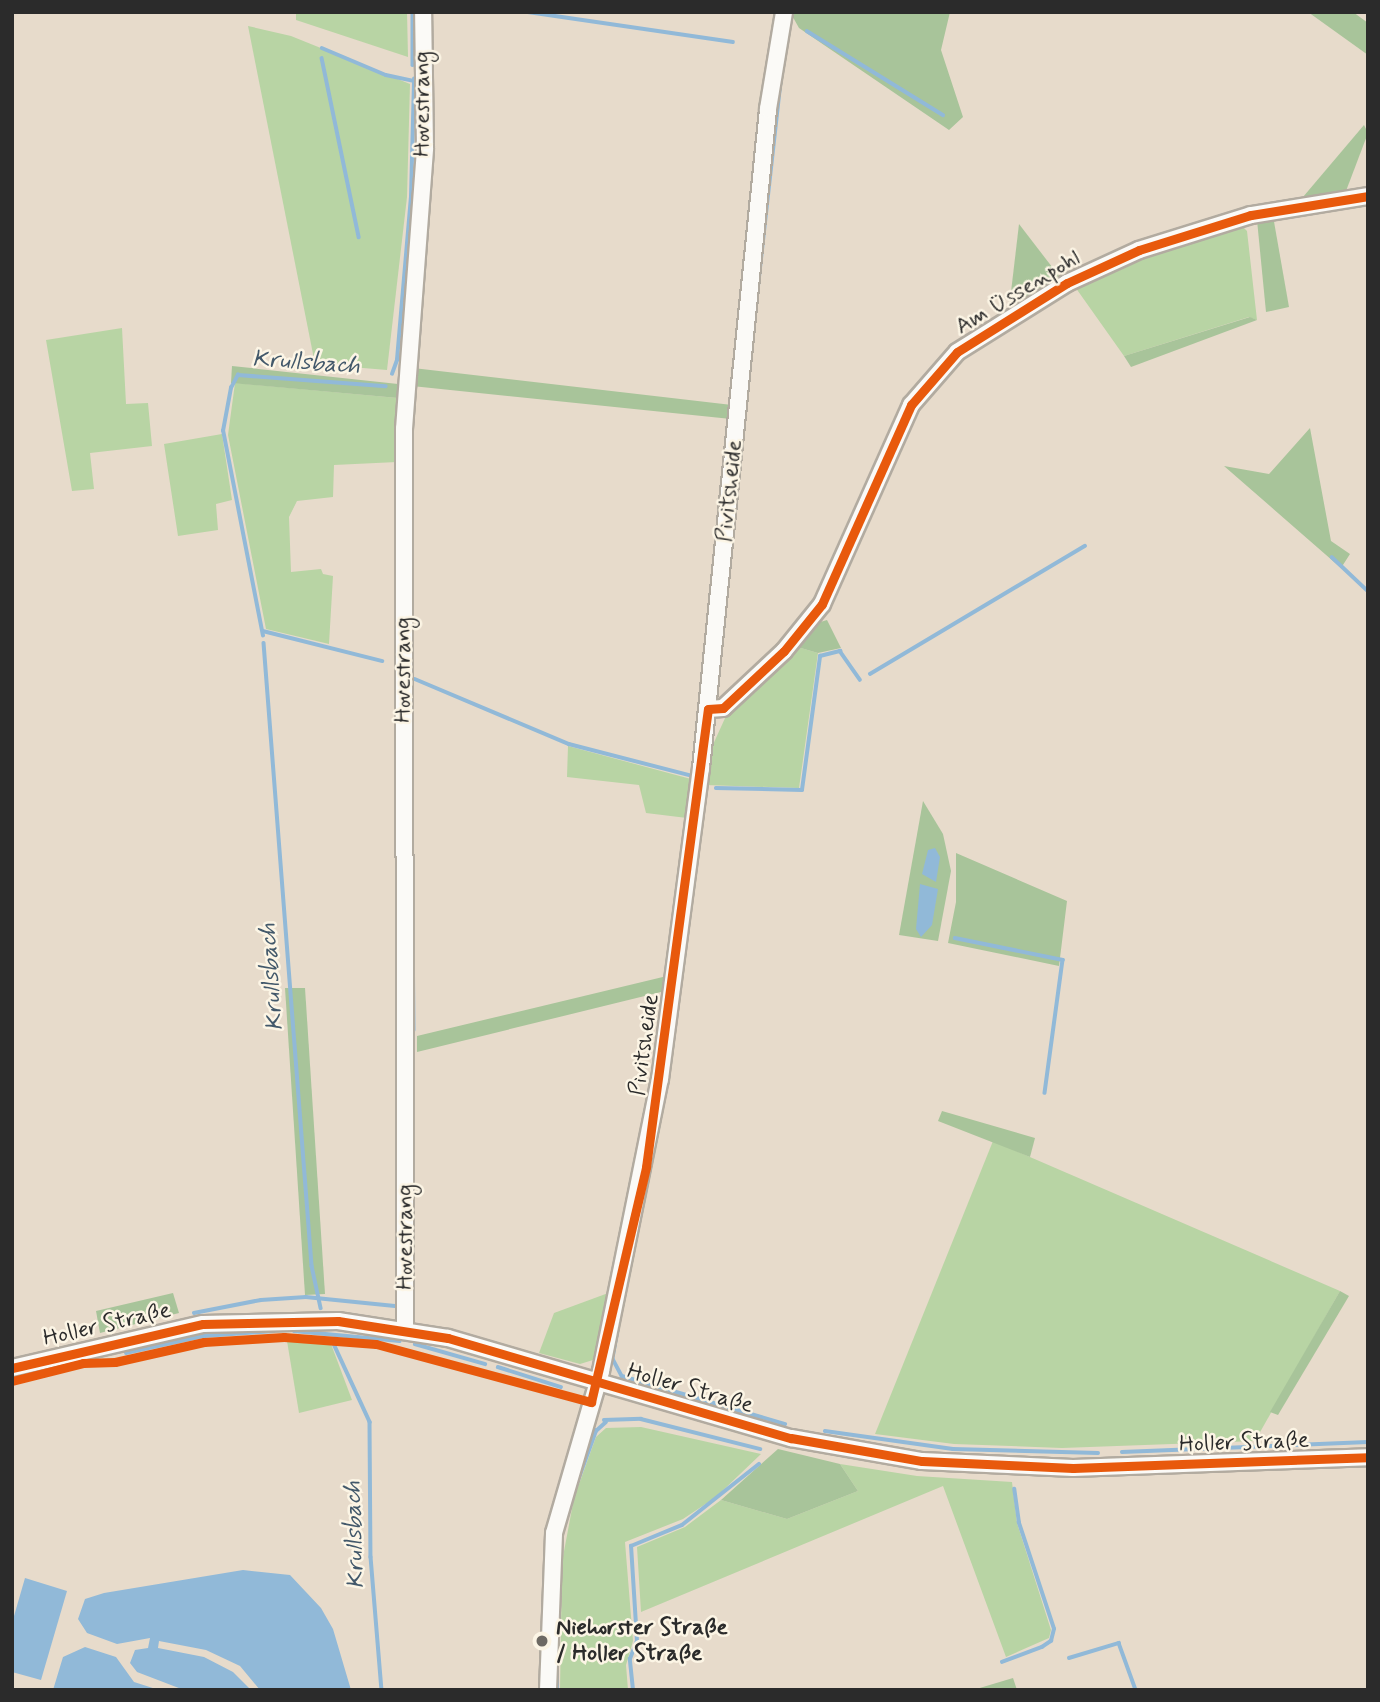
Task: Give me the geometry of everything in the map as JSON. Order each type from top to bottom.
[{"type":"street","name":"Hovestrang","points":[[405,1328],[404,429],[425,148],[423,12]]},
{"type":"street","name":"Pivitsheide","points":[[548,1690],[554,1533],[598,1382],[648,1154],[708,709],[768,109],[784,12]]},
{"type":"street","name":"Am Üssenpohl","points":[[708,709],[723,708],[784,650],[822,604],[911,405],[957,352],[1067,283],[1139,250],[1251,215],[1368,196]]},
{"type":"street","name":"Holler Straße","points":[[12,1368],[136,1336],[228,1321],[338,1321],[405,1328],[790,1438],[922,1461],[1073,1468],[1368,1457]]},
{"type":"green space","points":[[296,12],[407,12],[408,57],[296,20]]},
{"type":"green space","points":[[790,12],[950,12],[941,50],[963,117],[949,130],[799,28]]},
{"type":"green space","points":[[1308,12],[1353,12],[1368,23],[1368,55]]},
{"type":"green space","points":[[248,26],[291,36],[410,84],[407,197],[387,370],[315,364]]},
{"type":"green space","points":[[1364,125],[1368,133],[1346,191],[1303,197]]},
{"type":"green space","points":[[1273,216],[1289,307],[1266,312],[1257,220]]},
{"type":"green space","points":[[1019,224],[1059,276],[1057,285],[1009,309]]},
{"type":"green space","points":[[1242,226],[1247,231],[1257,320],[1249,317],[1124,356],[1073,284],[1141,254]]},
{"type":"green space","points":[[1250,317],[1257,320],[1131,367],[1124,356]]},
{"type":"green space","points":[[122,328],[126,404],[148,403],[152,446],[90,453],[94,489],[72,491],[46,340]]},
{"type":"green space","points":[[232,366],[398,384],[398,398],[231,383]]},
{"type":"green space","points":[[413,368],[732,405],[731,419],[412,386]]},
{"type":"green space","points":[[235,383],[398,398],[397,462],[334,465],[333,497],[297,501],[289,517],[291,572],[321,569],[323,574],[333,576],[329,644],[266,629],[228,435]]},
{"type":"green space","points":[[1310,428],[1331,541],[1350,554],[1341,568],[1224,466],[1269,474]]},
{"type":"green space","points":[[222,434],[232,500],[216,504],[218,530],[178,536],[164,444]]},
{"type":"green space","points":[[827,620],[841,648],[818,653],[794,646],[817,623]]},
{"type":"green space","points":[[794,646],[818,653],[799,788],[705,785],[711,749],[726,716]]},
{"type":"green space","points":[[568,746],[691,779],[687,818],[646,813],[639,785],[567,777]]},
{"type":"green space","points":[[923,801],[943,834],[951,871],[938,941],[899,935]]},
{"type":"green space","points":[[956,853],[1067,901],[1059,966],[948,943],[956,902]]},
{"type":"green space","points":[[667,976],[665,991],[417,1052],[417,1036]]},
{"type":"green space","points":[[285,988],[305,988],[325,1294],[305,1295]]},
{"type":"green space","points":[[942,1111],[1035,1138],[1030,1157],[938,1121]]},
{"type":"green space","points":[[993,1141],[1340,1291],[1255,1441],[1062,1448],[954,1444],[875,1434]]},
{"type":"green space","points":[[1340,1291],[1349,1296],[1278,1415],[1270,1412]]},
{"type":"green space","points":[[611,1292],[593,1360],[580,1364],[539,1353],[554,1313]]},
{"type":"green space","points":[[173,1293],[179,1313],[100,1333],[96,1311]]},
{"type":"green space","points":[[287,1341],[331,1344],[352,1400],[299,1413]]},
{"type":"green space","points":[[641,1427],[761,1454],[716,1497],[683,1519],[625,1542],[633,1641],[626,1665],[628,1690],[560,1690],[562,1562],[574,1498],[596,1437],[606,1428]]},
{"type":"green space","points":[[778,1449],[840,1464],[858,1491],[787,1519],[721,1500]]},
{"type":"green space","points":[[840,1464],[917,1476],[1012,1482],[1017,1523],[1051,1630],[1049,1638],[1006,1657],[943,1486],[641,1612],[637,1547],[685,1527],[721,1500],[787,1519],[858,1491]]},
{"type":"green space","points":[[1013,1678],[1017,1690],[973,1690]]},
{"type":"water","points":[[935,848],[940,857],[936,882],[922,874],[928,850]]},
{"type":"water","points":[[920,884],[938,889],[932,925],[921,937],[916,929]]},
{"type":"water","points":[[243,1570],[290,1575],[321,1608],[333,1629],[351,1690],[260,1690],[240,1666],[206,1650],[159,1641],[158,1648],[204,1657],[233,1672],[251,1690],[184,1690],[137,1672],[130,1663],[135,1650],[148,1648],[150,1638],[117,1644],[87,1633],[78,1619],[85,1599],[104,1593]]},
{"type":"water","points":[[25,1578],[67,1591],[41,1680],[12,1672],[12,1623]]},
{"type":"water","points":[[85,1647],[116,1657],[134,1682],[159,1690],[53,1690],[63,1657]]},
{"type":"waterway","name":"Krullsbach","points":[[413,12],[413,65]]},
{"type":"waterway","points":[[528,12],[733,42]]},
{"type":"waterway","points":[[807,31],[943,115]]},
{"type":"waterway","points":[[322,48],[386,75],[414,81]]},
{"type":"waterway","points":[[322,58],[359,237]]},
{"type":"waterway","name":"Krullsbach","points":[[392,374],[397,360],[411,197],[414,79]]},
{"type":"waterway","points":[[756,304],[781,79]]},
{"type":"waterway","name":"Krullsbach","points":[[263,636],[223,431],[231,388],[238,375],[386,386]]},
{"type":"waterway","points":[[870,674],[1085,546]]},
{"type":"waterway","points":[[1332,557],[1368,591]]},
{"type":"waterway","points":[[263,631],[382,661]]},
{"type":"waterway","name":"Krullsbach","points":[[264,643],[312,1266],[321,1308]]},
{"type":"waterway","points":[[716,788],[802,790],[820,656],[840,651],[860,680]]},
{"type":"waterway","points":[[415,679],[569,744],[693,776]]},
{"type":"waterway","points":[[412,803],[414,1030]]},
{"type":"waterway","points":[[955,938],[1063,960],[1045,1093]]},
{"type":"waterway","points":[[194,1313],[261,1300],[306,1297],[395,1306]]},
{"type":"waterway","points":[[618,1330],[613,1359],[622,1376],[785,1424]]},
{"type":"waterway","points":[[126,1353],[204,1336],[274,1331]]},
{"type":"waterway","points":[[294,1331],[400,1341]]},
{"type":"waterway","name":"Krullsbach","points":[[334,1344],[370,1422],[371,1557],[382,1690]]},
{"type":"waterway","points":[[415,1344],[485,1364]]},
{"type":"waterway","points":[[498,1367],[561,1387]]},
{"type":"waterway","points":[[604,1420],[641,1419],[760,1449]]},
{"type":"waterway","points":[[576,1486],[596,1431],[606,1422]]},
{"type":"waterway","points":[[825,1431],[953,1449],[1098,1453]]},
{"type":"waterway","points":[[1122,1452],[1368,1442]]},
{"type":"waterway","points":[[633,1690],[630,1659],[637,1641],[631,1546],[682,1525],[759,1464]]},
{"type":"waterway","points":[[1002,1662],[1042,1647],[1051,1641],[1054,1629],[1019,1523],[1014,1489]]},
{"type":"waterway","points":[[1069,1658],[1119,1643],[1136,1690]]},
{"type":"waterway","points":[[557,1657],[557,1690]]},
{"type":"cycle path","points":[[12,1381],[83,1363],[115,1362],[204,1342],[284,1337],[376,1344],[591,1402],[646,1167],[708,709],[723,708],[784,651],[822,604],[911,405],[957,352],[1067,283],[1139,250],[1251,215],[1368,196]]},
{"type":"cycle path","points":[[12,1368],[203,1324],[338,1321],[448,1338],[791,1438],[922,1461],[1073,1468],[1368,1457]]},
{"type":"place","name":"Niehorster Straße / Holler Straße","points":[[542,1641]]}]
